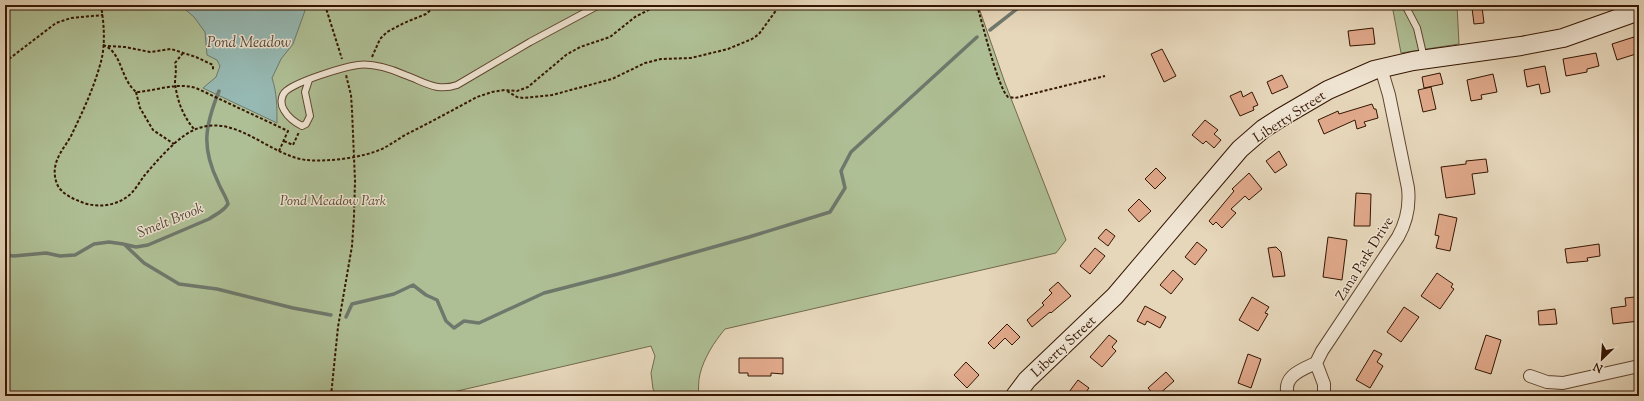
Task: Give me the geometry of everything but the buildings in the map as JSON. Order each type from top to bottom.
[{"type":"main road","name":"Liberty Street","points":[[1014,396],[1027,380],[1115,296],[1225,165],[1248,142],[1272,124],[1328,90],[1359,76],[1382,68],[1425,60],[1513,48],[1563,38],[1639,11]]},
{"type":"street","name":"Zana Park Drive","points":[[1316,363],[1326,344],[1398,237],[1407,217],[1409,203],[1408,188],[1382,68]]},
{"type":"street","points":[[1288,396],[1287,386],[1291,376],[1316,363],[1324,384],[1324,396]]},
{"type":"street","points":[[1530,376],[1547,382],[1563,383],[1639,366]]},
{"type":"lane","points":[[309,80],[305,92],[310,116],[306,124],[302,126],[288,116],[282,107],[281,99],[286,91],[309,80],[344,68],[368,64],[406,75],[426,84],[440,88],[448,88],[457,85],[530,42],[599,5]]},
{"type":"lane","points":[[1405,5],[1417,28],[1425,60]]},
{"type":"path","points":[[101,5],[104,24],[101,63],[86,106],[56,164],[54,174],[58,187],[69,197],[85,204],[103,206],[117,203],[128,196],[174,144],[195,130],[212,125],[230,128],[294,157],[322,161],[354,157],[381,149],[476,98],[492,92],[505,90],[517,91],[528,87],[566,55],[580,47],[610,37],[635,17],[658,5]]},
{"type":"path","points":[[325,5],[351,95],[354,157],[352,246],[338,327],[331,396]]},
{"type":"path","points":[[368,64],[380,39],[387,32],[426,14],[436,5]]},
{"type":"path","points":[[505,90],[517,97],[524,98],[552,95],[584,85],[612,79],[645,63],[661,59],[690,58],[728,49],[752,39],[759,34],[780,5]]},
{"type":"path","points":[[977,5],[994,66],[1004,92],[1008,97],[1015,98],[1105,76]]},
{"type":"path","points":[[5,62],[56,23],[72,18],[103,15]]},
{"type":"path","points":[[103,45],[125,47],[150,52],[171,50],[210,63],[214,70]]},
{"type":"path","points":[[107,46],[117,57],[127,82],[136,92],[140,108],[153,130],[174,144]]},
{"type":"path","points":[[183,53],[175,63],[176,86],[184,115],[195,130]]},
{"type":"path","points":[[136,92],[150,92],[182,85],[196,88],[288,131],[278,151]]},
{"type":"path","points":[[284,141],[293,146],[302,126]]},
{"type":"green space","name":"Pond Meadow Park","points":[[5,5],[978,5],[1005,83],[1066,240],[1056,253],[725,329],[713,345],[704,362],[699,377],[698,396],[657,396],[653,389],[651,373],[655,356],[651,346],[436,396],[5,396]]},
{"type":"green space","points":[[1392,5],[1457,5],[1459,44],[1401,53]]},
{"type":"water","name":"Pond Meadow","points":[[180,5],[307,5],[293,44],[281,59],[272,78],[276,95],[277,123],[203,88],[216,77],[220,66],[217,60],[207,55],[205,32],[194,17]]},
{"type":"waterway","points":[[990,30],[1022,5]]},
{"type":"waterway","points":[[346,317],[352,304],[394,294],[413,285],[426,295],[437,300],[446,321],[454,328],[464,321],[479,323],[544,293],[749,237],[830,212],[845,188],[841,171],[851,152],[977,37]]},
{"type":"waterway","name":"Smelt Brook","points":[[5,255],[14,256],[46,253],[60,256],[75,255],[94,244],[109,242],[136,247],[148,245],[209,219],[222,211],[228,204],[213,169],[207,147],[208,126],[219,91]]},
{"type":"waterway","points":[[125,245],[144,263],[179,284],[217,289],[293,308],[331,315]]}]
